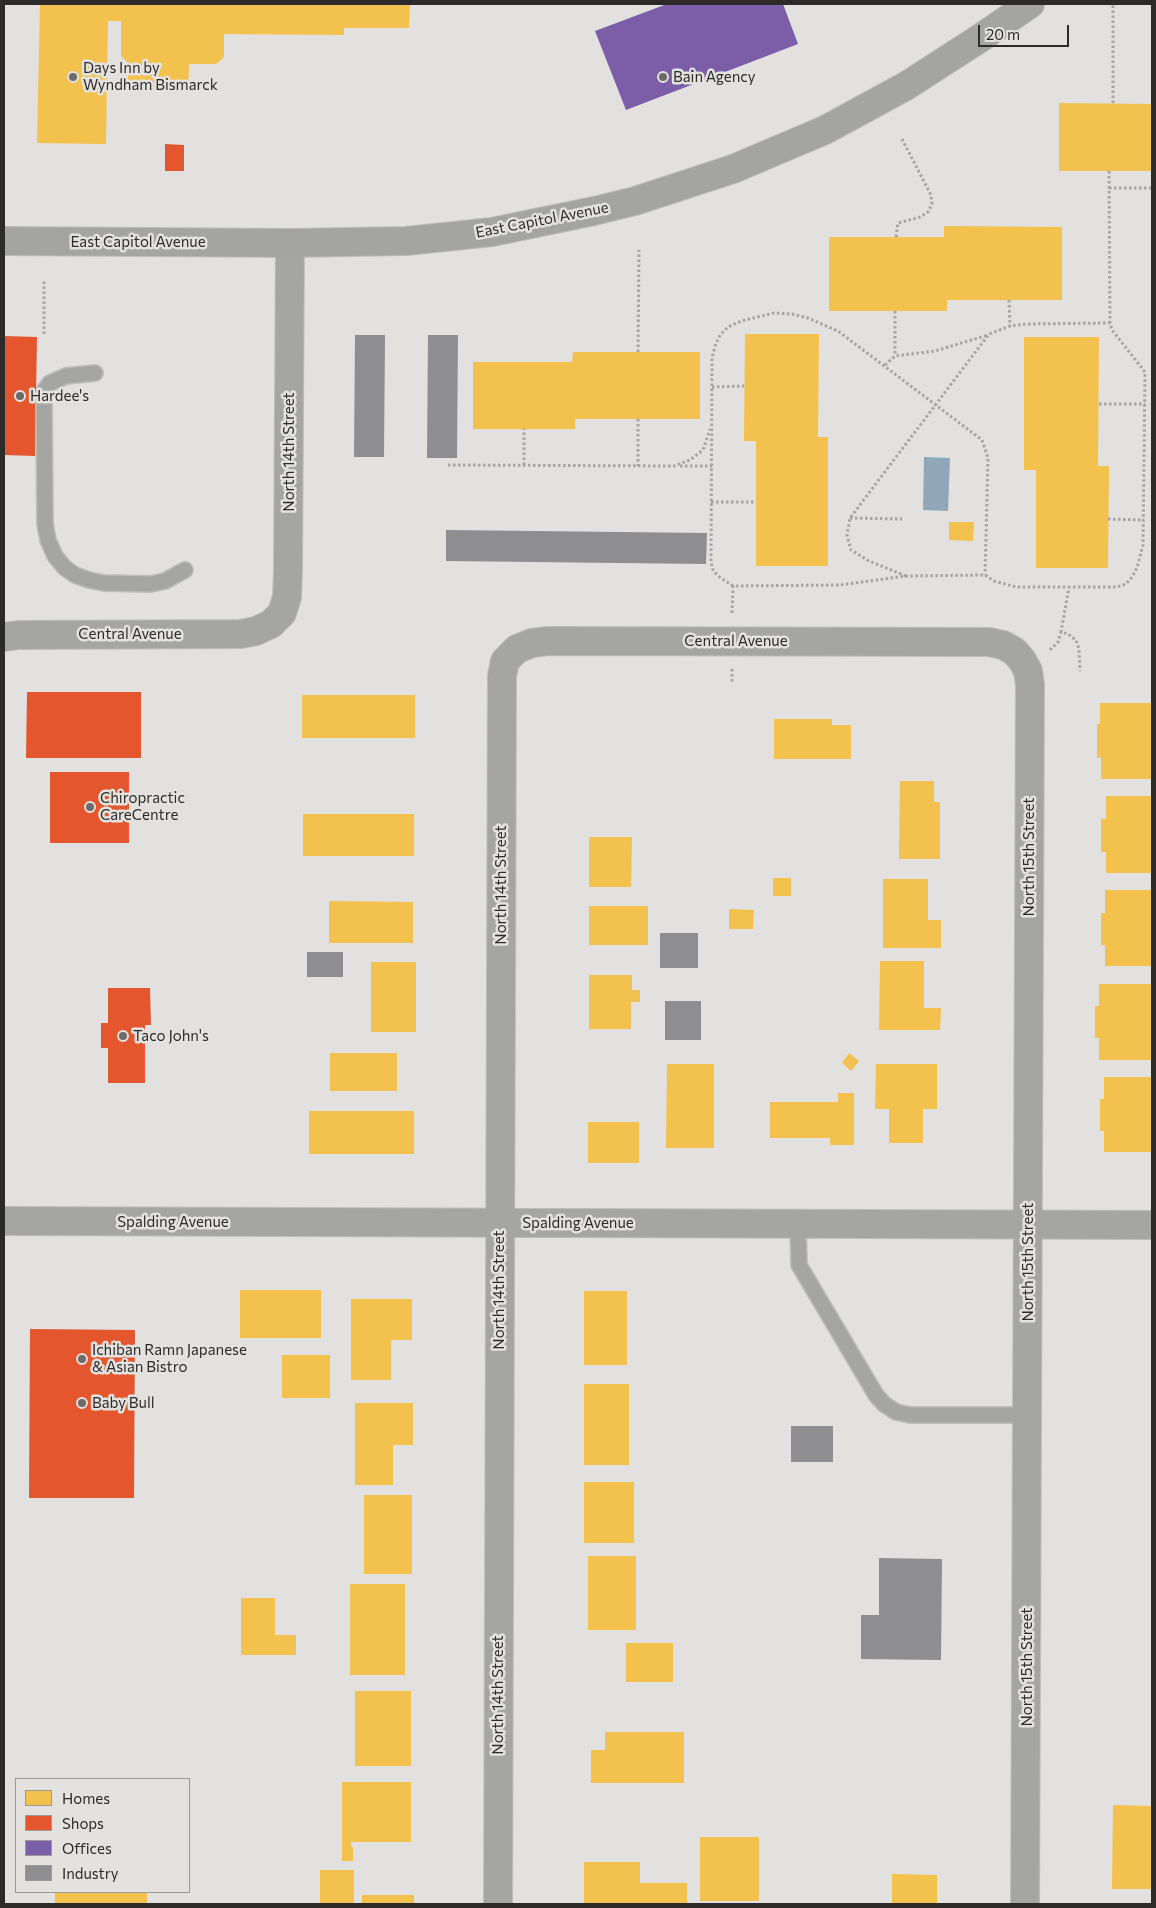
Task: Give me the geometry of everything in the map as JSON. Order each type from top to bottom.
[{"type":"street","name":"East Capitol Avenue","points":[[4,241],[290,243],[406,241],[492,232],[594,211],[680,187],[733,169],[790,146],[862,111],[944,62],[1030,4]]},
{"type":"street","name":"North 14th Street","points":[[241,634],[256,631],[270,624],[282,613],[287,597],[290,243]]},
{"type":"street","name":"Central Avenue","points":[[12,636],[241,634]]},
{"type":"street","name":"Central Avenue","points":[[502,676],[505,661],[517,649],[532,643],[548,641],[988,642]]},
{"type":"street","name":"North 15th Street","points":[[988,642],[1004,645],[1014,651],[1022,660],[1028,672],[1030,685],[1025,1904]]},
{"type":"street","name":"North 14th Street","points":[[498,1904],[502,676]]},
{"type":"street","name":"Spalding Avenue","points":[[4,1221],[1152,1225]]},
{"type":"lane","points":[[95,373],[66,376],[50,384],[45,390],[45,524],[48,540],[55,556],[65,568],[75,575],[104,583],[151,584],[164,581],[185,570]]},
{"type":"lane","points":[[798,1224],[798,1265],[876,1395],[884,1404],[896,1412],[910,1416],[1028,1416]]},
{"type":"path","points":[[1113,4],[1113,103]]},
{"type":"path","points":[[896,237],[898,222],[920,218],[928,212],[932,204],[931,195],[902,139]]},
{"type":"path","points":[[985,575],[988,458],[985,446],[978,436],[848,337],[827,325],[792,314],[774,313],[740,321],[728,327],[720,335],[715,346],[712,358],[711,562],[713,570],[724,581],[733,586],[840,585],[906,576],[985,575],[994,581],[1016,588],[1117,588],[1126,584],[1132,577],[1143,546],[1144,372],[1112,330],[1110,323],[1109,171]]},
{"type":"path","points":[[1110,188],[1152,188]]},
{"type":"path","points":[[638,352],[639,250]]},
{"type":"path","points":[[44,280],[44,334]]},
{"type":"path","points":[[1009,300],[1010,326]]},
{"type":"path","points":[[895,311],[896,356]]},
{"type":"path","points":[[885,365],[896,356],[935,351],[1010,326],[1026,324],[1110,323]]},
{"type":"path","points":[[906,576],[869,561],[851,550],[847,535],[850,518],[989,334]]},
{"type":"path","points":[[712,386],[744,386]]},
{"type":"path","points":[[1099,404],[1144,404]]},
{"type":"path","points":[[638,419],[638,466]]},
{"type":"path","points":[[674,466],[690,460],[703,450],[712,424]]},
{"type":"path","points":[[524,428],[524,466]]},
{"type":"path","points":[[448,466],[712,466]]},
{"type":"path","points":[[711,502],[756,502]]},
{"type":"path","points":[[850,518],[902,519]]},
{"type":"path","points":[[1108,519],[1144,520]]},
{"type":"path","points":[[732,684],[733,586]]},
{"type":"path","points":[[1069,588],[1061,632],[1068,634],[1076,640],[1080,672]]},
{"type":"water","points":[[924,457],[950,458],[948,511],[923,510]]},
{"type":"building: Homes","name":"Days Inn by Wyndham Bismarck","points":[[40,4],[410,4],[409,28],[344,28],[344,35],[224,34],[224,57],[216,64],[189,64],[188,91],[128,90],[128,63],[121,56],[121,21],[108,21],[106,144],[37,143]]},
{"type":"building: Homes","points":[[1059,103],[1152,104],[1152,171],[1059,171]]},
{"type":"building: Homes","points":[[944,226],[1062,227],[1062,300],[947,300],[947,311],[829,311],[829,237],[944,237]]},
{"type":"building: Homes","points":[[745,334],[819,334],[818,437],[828,437],[828,566],[756,566],[756,441],[744,441]]},
{"type":"building: Homes","points":[[1024,337],[1099,337],[1098,466],[1109,466],[1108,568],[1036,568],[1036,470],[1024,470]]},
{"type":"building: Homes","points":[[573,352],[700,352],[700,419],[575,419],[575,429],[473,429],[473,362],[572,362]]},
{"type":"building: Homes","points":[[949,522],[974,522],[973,541],[949,540]]},
{"type":"building: Homes","points":[[302,695],[415,695],[415,738],[302,738]]},
{"type":"building: Homes","points":[[1100,703],[1152,703],[1152,779],[1101,779],[1101,757],[1097,758],[1097,724],[1100,724]]},
{"type":"building: Homes","points":[[774,719],[832,719],[832,725],[851,725],[851,759],[774,759]]},
{"type":"building: Homes","points":[[900,781],[934,781],[934,802],[940,802],[940,859],[899,859]]},
{"type":"building: Homes","points":[[1106,796],[1152,796],[1152,873],[1106,873],[1106,852],[1101,852],[1101,819],[1106,819]]},
{"type":"building: Homes","points":[[303,814],[414,814],[414,856],[303,856]]},
{"type":"building: Homes","points":[[589,837],[632,837],[631,887],[589,887]]},
{"type":"building: Homes","points":[[773,878],[791,878],[791,896],[773,896]]},
{"type":"building: Homes","points":[[883,879],[928,879],[928,920],[941,920],[941,948],[883,948]]},
{"type":"building: Homes","points":[[1105,890],[1152,890],[1152,966],[1105,966],[1105,945],[1101,945],[1101,913],[1105,913]]},
{"type":"building: Homes","points":[[329,901],[413,902],[413,943],[329,943]]},
{"type":"building: Homes","points":[[589,906],[648,906],[648,945],[589,945]]},
{"type":"building: Homes","points":[[729,909],[754,910],[753,929],[729,929]]},
{"type":"building: Homes","points":[[880,961],[924,961],[924,1008],[941,1008],[940,1030],[879,1030]]},
{"type":"building: Homes","points":[[371,962],[416,962],[416,1032],[371,1032]]},
{"type":"building: Homes","points":[[589,975],[632,975],[632,990],[640,990],[640,1002],[631,1002],[631,1029],[589,1029]]},
{"type":"building: Homes","points":[[1099,984],[1152,984],[1152,1060],[1099,1060],[1099,1038],[1095,1038],[1095,1006],[1099,1006]]},
{"type":"building: Homes","points":[[330,1053],[397,1053],[397,1091],[330,1091]]},
{"type":"building: Homes","points":[[849,1053],[859,1061],[851,1071],[842,1063]]},
{"type":"building: Homes","points":[[667,1064],[714,1064],[714,1148],[666,1148]]},
{"type":"building: Homes","points":[[876,1064],[937,1064],[937,1109],[923,1109],[923,1143],[889,1143],[889,1109],[875,1109]]},
{"type":"building: Homes","points":[[1104,1077],[1152,1077],[1152,1152],[1104,1152],[1104,1131],[1100,1131],[1100,1099],[1104,1099]]},
{"type":"building: Homes","points":[[838,1093],[854,1093],[854,1145],[830,1145],[830,1138],[770,1138],[770,1102],[838,1102]]},
{"type":"building: Homes","points":[[309,1111],[414,1111],[414,1154],[309,1154]]},
{"type":"building: Homes","points":[[588,1122],[639,1122],[639,1163],[588,1163]]},
{"type":"building: Homes","points":[[240,1290],[321,1290],[321,1338],[240,1338]]},
{"type":"building: Homes","points":[[584,1291],[627,1291],[627,1365],[584,1365]]},
{"type":"building: Homes","points":[[351,1299],[412,1299],[412,1340],[391,1340],[391,1380],[351,1380]]},
{"type":"building: Homes","points":[[282,1355],[330,1355],[330,1398],[282,1398]]},
{"type":"building: Homes","points":[[584,1384],[629,1384],[629,1465],[584,1465]]},
{"type":"building: Homes","points":[[355,1403],[413,1403],[413,1445],[393,1445],[393,1485],[355,1485]]},
{"type":"building: Homes","points":[[584,1482],[634,1482],[634,1543],[584,1543]]},
{"type":"building: Homes","points":[[364,1495],[412,1495],[412,1574],[364,1574]]},
{"type":"building: Homes","points":[[588,1556],[636,1556],[636,1630],[588,1630]]},
{"type":"building: Homes","points":[[350,1584],[405,1584],[405,1675],[350,1675]]},
{"type":"building: Homes","points":[[241,1598],[275,1598],[275,1635],[296,1635],[296,1655],[241,1655]]},
{"type":"building: Homes","points":[[626,1643],[673,1643],[673,1682],[626,1682]]},
{"type":"building: Homes","points":[[355,1691],[411,1691],[411,1766],[355,1766]]},
{"type":"building: Homes","points":[[605,1732],[684,1732],[684,1783],[591,1783],[591,1750],[605,1750]]},
{"type":"building: Homes","points":[[342,1782],[411,1782],[411,1842],[351,1842],[353,1861],[342,1861]]},
{"type":"building: Homes","points":[[1113,1805],[1152,1806],[1152,1889],[1112,1889]]},
{"type":"building: Homes","points":[[700,1837],[759,1837],[759,1901],[700,1901]]},
{"type":"building: Homes","points":[[584,1862],[640,1862],[640,1883],[687,1883],[687,1904],[584,1904]]},
{"type":"building: Homes","points":[[320,1870],[354,1870],[354,1904],[320,1904]]},
{"type":"building: Homes","points":[[892,1874],[937,1875],[937,1904],[892,1904]]},
{"type":"building: Homes","points":[[55,1893],[147,1893],[147,1904],[55,1904]]},
{"type":"building: Homes","points":[[362,1895],[414,1895],[414,1904],[362,1904]]},
{"type":"building: Shops","points":[[165,144],[184,145],[184,171],[165,171]]},
{"type":"building: Shops","name":"Hardee's","points":[[4,336],[37,337],[35,456],[4,455]]},
{"type":"building: Shops","points":[[27,692],[141,692],[141,758],[26,758]]},
{"type":"building: Shops","name":"Chiropractic CareCentre","points":[[50,772],[129,772],[129,843],[50,843]]},
{"type":"building: Shops","name":"Taco John's","points":[[108,988],[150,988],[151,1025],[145,1025],[145,1083],[108,1083],[108,1048],[101,1048],[101,1023],[108,1023]]},
{"type":"building: Shops","points":[[30,1329],[135,1330],[134,1498],[29,1498]]},
{"type":"building: Offices","name":"Bain Agency","points":[[667,4],[783,4],[798,44],[626,110],[595,31]]},
{"type":"building: Industry","points":[[355,335],[385,335],[384,457],[354,457]]},
{"type":"building: Industry","points":[[428,335],[458,335],[457,458],[427,458]]},
{"type":"building: Industry","points":[[446,530],[707,533],[706,564],[446,561]]},
{"type":"building: Industry","points":[[660,933],[698,933],[698,968],[660,968]]},
{"type":"building: Industry","points":[[307,952],[343,952],[343,977],[307,977]]},
{"type":"building: Industry","points":[[665,1001],[701,1001],[701,1040],[665,1040]]},
{"type":"building: Industry","points":[[791,1426],[833,1426],[833,1462],[791,1462]]},
{"type":"building: Industry","points":[[879,1558],[942,1559],[941,1660],[861,1659],[861,1615],[879,1615]]},
{"type":"place","name":"Days Inn by Wyndham Bismarck","points":[[73,77]]},
{"type":"place","name":"Bain Agency","points":[[663,77]]},
{"type":"place","name":"Hardee's","points":[[20,396]]},
{"type":"place","name":"Chiropractic CareCentre","points":[[90,807]]},
{"type":"place","name":"Taco John's","points":[[123,1036]]},
{"type":"place","name":"Ichiban Ramn Japanese & Asian Bistro","points":[[82,1359]]},
{"type":"place","name":"Baby Bull","points":[[82,1403]]}]
